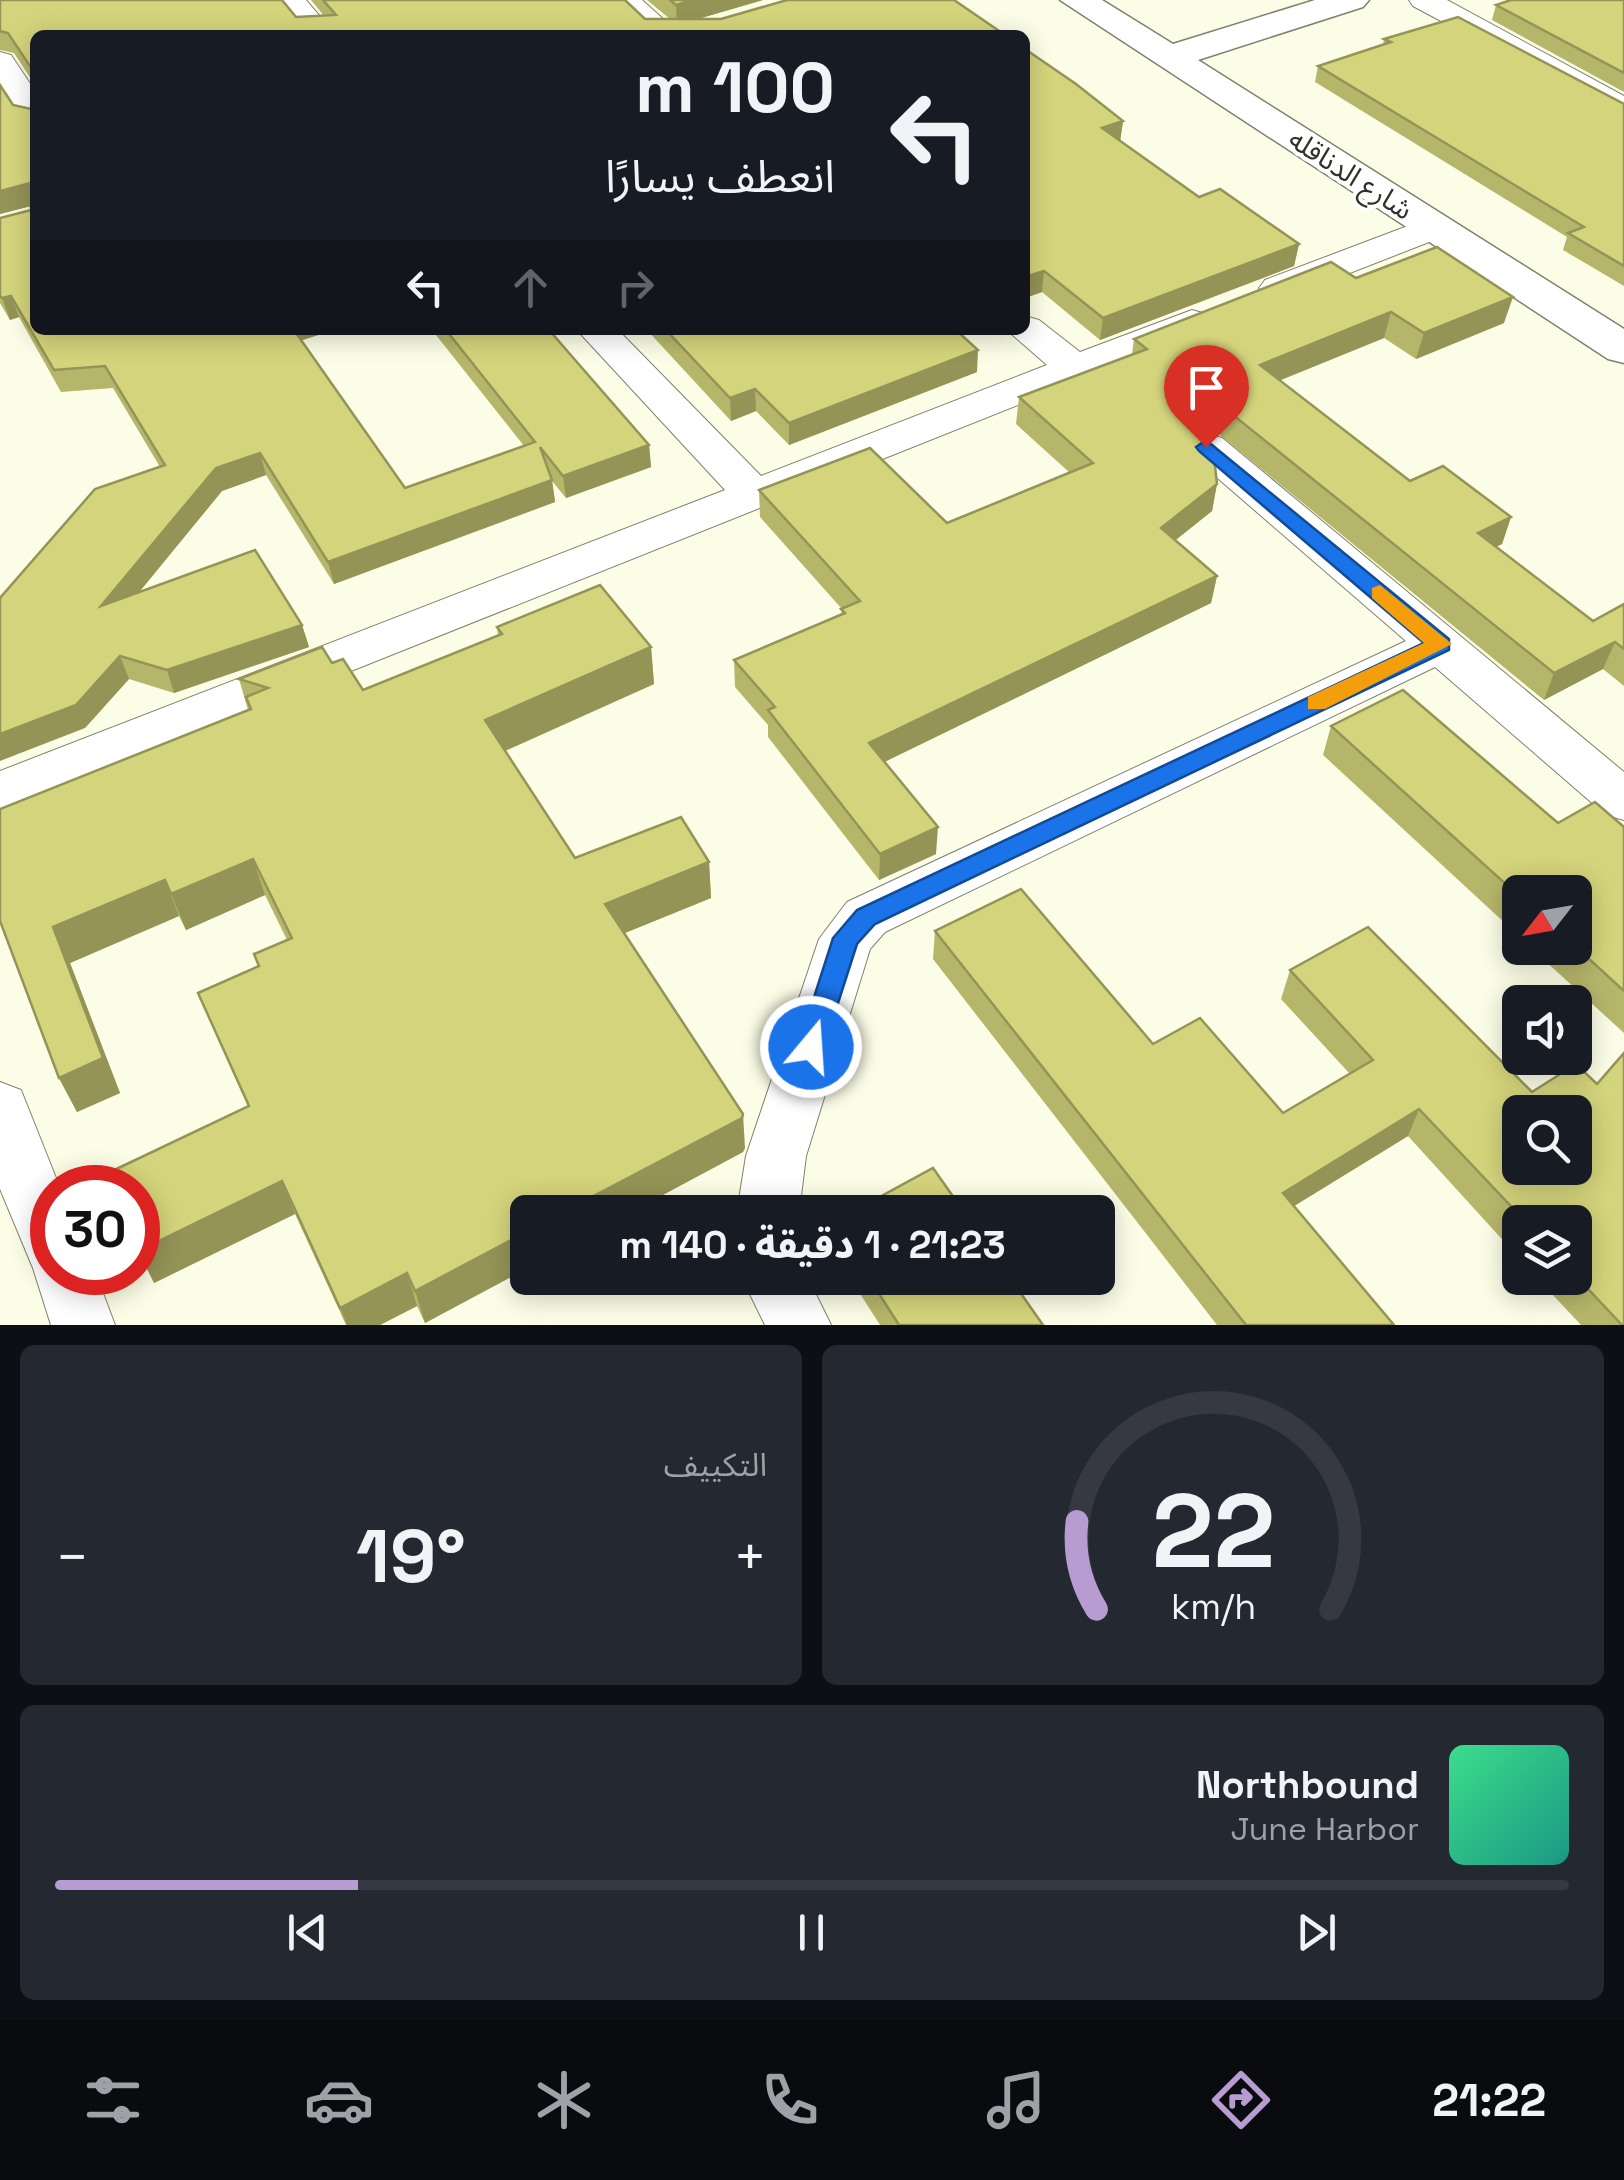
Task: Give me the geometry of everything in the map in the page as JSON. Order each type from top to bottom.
[{"type":"street","points":[[290,0],[316,30]]},
{"type":"street","points":[[624,0],[659,30]]},
{"type":"street","name":"شارع الدناقله","points":[[1078,0],[1624,349]]},
{"type":"street","points":[[1168,58],[1351,0]]},
{"type":"street","points":[[1424,0],[1624,109]]},
{"type":"street","points":[[0,62],[30,109]]},
{"type":"street","points":[[0,792],[1434,227]]},
{"type":"street","points":[[1030,332],[1075,368]]},
{"type":"street","points":[[601,335],[754,494]]},
{"type":"street","points":[[1206,447],[1624,801]]},
{"type":"street","points":[[770,1195],[776,1156],[846,938],[866,917],[1441,644]]},
{"type":"street","points":[[0,1108],[30,1188]]},
{"type":"street","points":[[72,1295],[83,1325]]},
{"type":"street","points":[[783,1295],[799,1325]]},
{"type":"building","points":[[0,0],[282,0],[296,17],[336,15],[323,0],[625,0],[645,19],[721,19],[787,0],[954,0],[998,30],[30,30],[30,66],[8,33],[0,31]]},
{"type":"building","points":[[1511,0],[1624,0],[1624,73],[1496,5]]},
{"type":"building","points":[[1458,17],[1624,104],[1624,266],[1568,233],[1584,227],[1318,66],[1391,42],[1384,39]]},
{"type":"building","points":[[1030,52],[1123,121],[1102,128],[1199,197],[1220,189],[1299,244],[1103,318],[1044,271],[1030,275]]},
{"type":"building","points":[[0,85],[13,105],[30,109],[30,183],[0,191]]},
{"type":"building","points":[[30,210],[30,329],[11,296],[0,296],[0,218]]},
{"type":"building","points":[[1437,247],[1513,297],[1424,333],[1391,312],[1260,365],[1410,481],[1443,466],[1511,517],[1478,533],[1593,621],[1624,604],[1624,649],[1615,642],[1554,673],[1207,394],[1208,405],[1194,409],[1188,422],[1213,448],[1217,484],[1161,528],[1217,576],[869,743],[938,827],[880,854],[768,710],[775,707],[734,660],[845,613],[841,609],[860,601],[759,490],[870,448],[947,523],[1093,463],[1019,397],[1147,349],[1134,339],[1331,262],[1356,278]]},
{"type":"building","points":[[34,335],[298,335],[405,488],[535,442],[450,335],[553,335],[649,445],[563,476],[540,447],[552,480],[328,562],[260,453],[216,468],[101,606],[255,550],[302,625],[167,670],[120,656],[76,705],[0,734],[0,598],[95,489],[165,465],[105,366],[54,370]]},
{"type":"building","points":[[671,335],[962,335],[978,350],[789,423],[755,389],[730,398]]},
{"type":"building","points":[[600,585],[651,647],[485,720],[575,858],[681,817],[709,862],[605,904],[742,1118],[595,1195],[510,1195],[510,1241],[415,1291],[407,1273],[340,1308],[282,1181],[160,1240],[160,1165],[125,1165],[249,1106],[198,993],[259,966],[254,954],[292,938],[253,859],[171,894],[165,880],[53,927],[103,1058],[59,1078],[0,921],[0,809],[251,709],[246,697],[268,688],[239,679],[322,647],[332,663],[343,659],[363,690],[502,634],[497,627]]},
{"type":"building","points":[[1403,690],[1558,823],[1595,802],[1624,827],[1624,991],[1592,962],[1592,875],[1502,875],[1502,881],[1331,726]]},
{"type":"building","points":[[1021,889],[1153,1044],[1200,1018],[1283,1113],[1373,1060],[1290,970],[1368,927],[1502,1062],[1502,1075],[1515,1075],[1532,1092],[1559,1075],[1588,1075],[1597,1084],[1624,1053],[1624,1325],[1592,1293],[1592,1205],[1510,1205],[1419,1109],[1283,1193],[1394,1325],[1246,1325],[935,931]]},
{"type":"building","points":[[933,1168],[952,1195],[883,1195]]},
{"type":"building","points":[[880,1295],[1022,1295],[1043,1325],[899,1325]]},
{"type":"slow traffic","points":[[1316,703],[1441,644],[1380,593]]},
{"type":"route","points":[[811,1047],[846,938],[866,917],[1441,644],[1206,447]]}]
